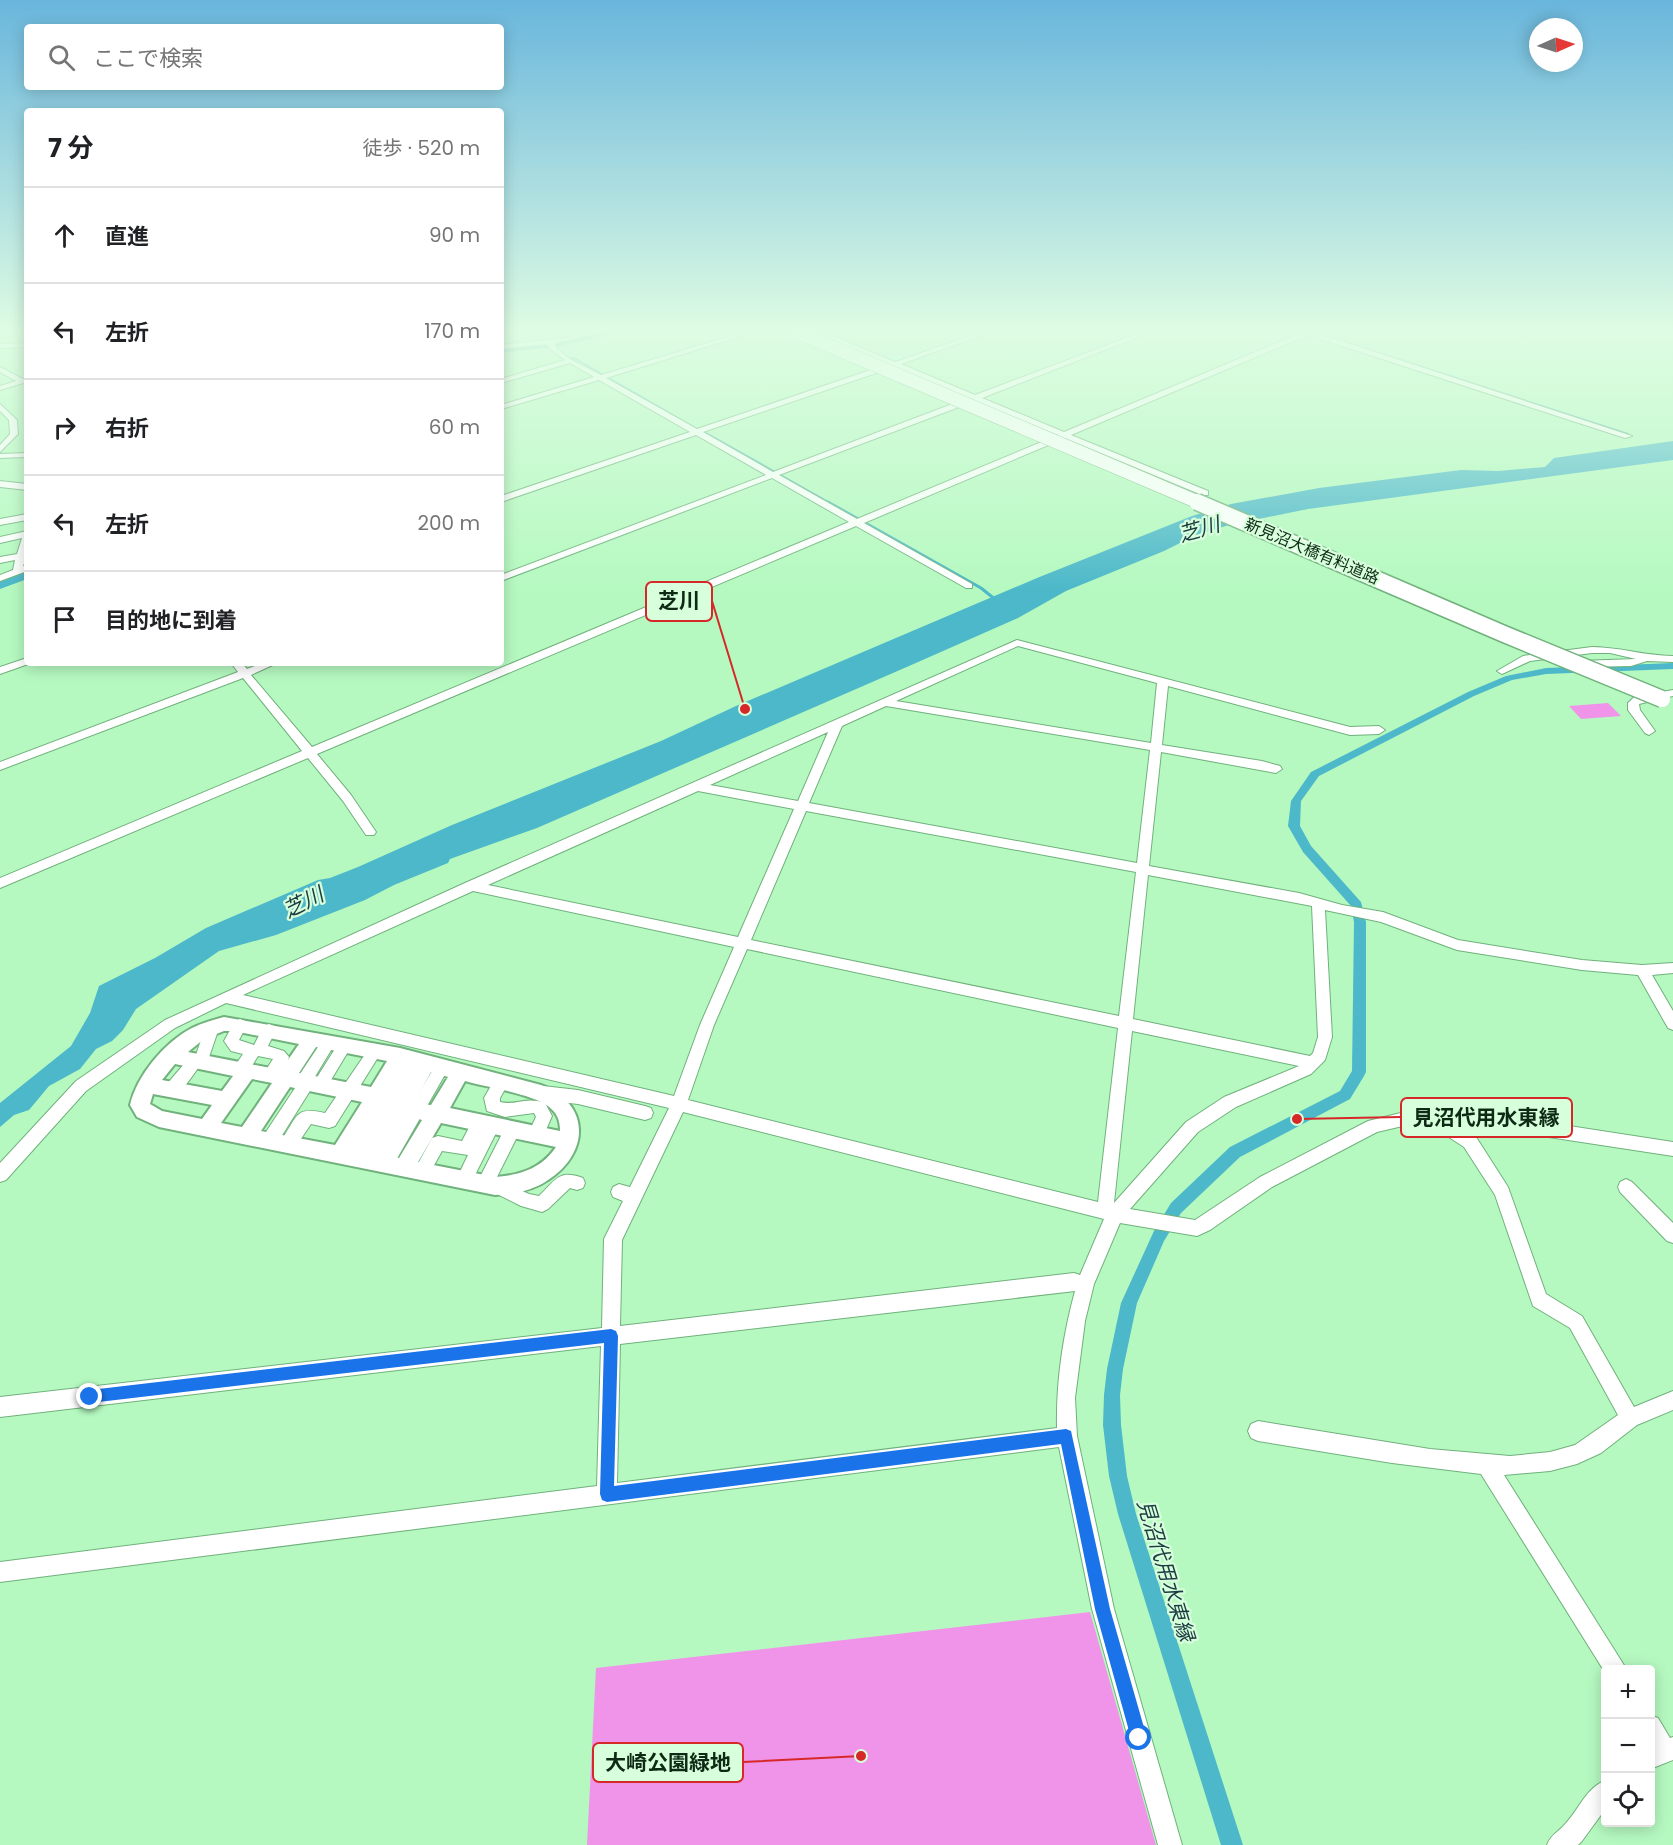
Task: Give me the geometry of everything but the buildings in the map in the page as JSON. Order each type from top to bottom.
[{"type":"highway","name":"新見沼大橋有料道路","points":[[1000,418],[1504,634],[1667,696]]},
{"type":"highway","name":"新見沼大橋有料道路","points":[[1012,418],[1482,616],[1514,627],[1667,696]]},
{"type":"street","points":[[0,450],[14,434],[11,418]]},
{"type":"street","points":[[673,418],[969,586]]},
{"type":"street","points":[[504,498],[737,418]]},
{"type":"street","points":[[504,577],[922,418]]},
{"type":"street","points":[[1023,418],[1205,493]]},
{"type":"street","points":[[0,884],[1104,418]]},
{"type":"street","points":[[1573,418],[1628,436]]},
{"type":"street","points":[[0,456],[24,455]]},
{"type":"street","points":[[1094,464],[1114,455]]},
{"type":"street","points":[[0,464],[24,464]]},
{"type":"street","points":[[0,484],[24,487]]},
{"type":"street","points":[[0,522],[24,518]]},
{"type":"street","points":[[0,540],[24,536]]},
{"type":"street","points":[[0,578],[22,570],[24,548]]},
{"type":"street","points":[[0,560],[22,556]]},
{"type":"street","points":[[0,1175],[81,1086],[170,1024],[471,886],[1017,643],[1350,731],[1379,730]]},
{"type":"street","points":[[1502,671],[1527,658],[1592,650],[1610,650],[1645,658],[1673,659]]},
{"type":"street","points":[[1536,664],[1630,663],[1645,658]]},
{"type":"street","points":[[0,671],[24,662]]},
{"type":"street","points":[[1572,664],[1624,688],[1667,696]]},
{"type":"street","points":[[238,666],[347,798],[370,832]]},
{"type":"street","points":[[0,766],[264,666]]},
{"type":"street","points":[[1163,681],[1126,1023],[1110,1213],[1085,1284],[1070,1359],[1066,1398],[1066,1436],[1103,1609],[1170,1845]]},
{"type":"street","points":[[1649,731],[1634,710],[1633,703],[1638,699],[1667,696]]},
{"type":"street","points":[[881,702],[1276,769]]},
{"type":"street","points":[[607,1494],[614,1239],[627,1194],[680,1104],[707,1025],[838,722]]},
{"type":"street","points":[[694,786],[1318,903],[1383,917],[1458,945],[1582,965],[1642,970],[1673,968]]},
{"type":"street","points":[[471,886],[1314,1064]]},
{"type":"street","points":[[1110,1213],[1205,1117],[1230,1101],[1306,1070],[1320,1056],[1325,1037],[1318,903]]},
{"type":"street","points":[[1642,970],[1673,1024]]},
{"type":"street","points":[[225,997],[680,1104],[1110,1213],[1197,1228],[1266,1182],[1374,1126],[1425,1114],[1453,1115],[1673,1149]]},
{"type":"street","points":[[186,1016],[192,1025],[194,1037]]},
{"type":"street","points":[[577,1183],[567,1180],[542,1204],[526,1201],[490,1185],[464,1179],[159,1119],[144,1111],[141,1099],[148,1085],[172,1056],[194,1037],[225,1024],[269,1030],[375,1051],[541,1093],[578,1098],[645,1113]]},
{"type":"street","points":[[207,1128],[227,1100],[250,1054],[248,1048],[236,1047],[231,1041],[240,1025]]},
{"type":"street","points":[[172,1089],[198,1062],[212,1028]]},
{"type":"street","points":[[269,1030],[259,1049],[281,1057],[279,1065],[297,1081]]},
{"type":"street","points":[[297,1081],[329,1065],[329,1042]]},
{"type":"street","points":[[247,1136],[329,1042]]},
{"type":"street","points":[[285,1144],[310,1126],[333,1130],[351,1092],[375,1051]]},
{"type":"street","points":[[172,1056],[375,1096]]},
{"type":"street","points":[[362,1159],[375,1096],[421,1062]]},
{"type":"street","points":[[413,1169],[426,1112],[421,1062]]},
{"type":"street","points":[[362,1159],[421,1062]]},
{"type":"street","points":[[362,1159],[426,1112],[461,1072]]},
{"type":"street","points":[[285,1144],[297,1081]]},
{"type":"street","points":[[501,1082],[492,1098],[493,1106],[507,1111],[529,1105],[539,1108],[544,1116],[536,1134]]},
{"type":"street","points":[[148,1085],[227,1100]]},
{"type":"street","points":[[490,1185],[529,1181],[542,1174],[554,1166],[569,1140],[571,1126],[567,1113],[560,1103],[541,1093]]},
{"type":"street","points":[[426,1112],[569,1140]]},
{"type":"street","points":[[1425,1114],[1470,1142],[1502,1192],[1539,1300],[1575,1322],[1630,1418]]},
{"type":"street","points":[[486,1124],[493,1156],[490,1185]]},
{"type":"street","points":[[413,1169],[438,1143],[466,1149],[486,1124]]},
{"type":"street","points":[[464,1179],[493,1156],[513,1129]]},
{"type":"street","points":[[1626,1187],[1673,1235]]},
{"type":"street","points":[[0,1407],[1074,1282],[1085,1284]]},
{"type":"street","points":[[1258,1431],[1366,1450],[1486,1465],[1544,1462],[1571,1457],[1594,1445],[1630,1418],[1673,1400]]},
{"type":"street","points":[[0,1572],[1066,1436]]},
{"type":"street","points":[[1486,1465],[1613,1665]]},
{"type":"street","points":[[1655,1736],[1663,1752]]},
{"type":"street","points":[[1559,1845],[1574,1833],[1601,1796]]},
{"type":"shaded area","points":[[1608,703],[1621,716],[1581,719],[1569,706]]},
{"type":"shaded area","points":[[1090,1612],[1156,1845],[587,1845],[596,1668]]},
{"type":"water","points":[[1673,441],[1673,460],[1308,509],[1229,525],[1196,535],[1164,551],[1066,591],[1018,618],[537,828],[450,859],[448,863],[394,885],[365,900],[276,935],[219,951],[136,1009],[123,1030],[112,1041],[96,1049],[80,1069],[49,1086],[29,1110],[14,1115],[0,1127],[0,1103],[71,1046],[90,1013],[99,986],[155,958],[206,928],[318,880],[330,878],[358,867],[452,825],[661,741],[736,706],[1037,578],[1192,516],[1231,504],[1319,488],[1461,470],[1498,471],[1545,467],[1554,458]]},
{"type":"waterway","points":[[678,418],[697,429]]},
{"type":"waterway","points":[[1579,418],[1628,434]]},
{"type":"waterway","points":[[706,433],[830,503]]},
{"type":"waterway","points":[[828,502],[981,588],[996,600]]},
{"type":"waterway","points":[[0,584],[24,574]]},
{"type":"waterway","name":"見沼代用水東縁","points":[[1232,1845],[1127,1514],[1118,1476],[1112,1425],[1112,1395],[1129,1303],[1159,1236],[1176,1208],[1235,1152],[1345,1095],[1359,1072],[1360,922],[1357,905],[1307,849],[1294,826],[1296,801],[1315,774],[1471,694],[1509,678],[1546,671],[1673,666]]},
{"type":"place","name":"芝川","points":[[745,709]]},
{"type":"place","name":"見沼代用水東縁","points":[[1297,1119]]},
{"type":"place","name":"大崎公園緑地","points":[[861,1756]]},
{"type":"route","points":[[90,1397],[611,1336],[607,1494],[1066,1436],[1103,1609],[1139,1738]]}]
